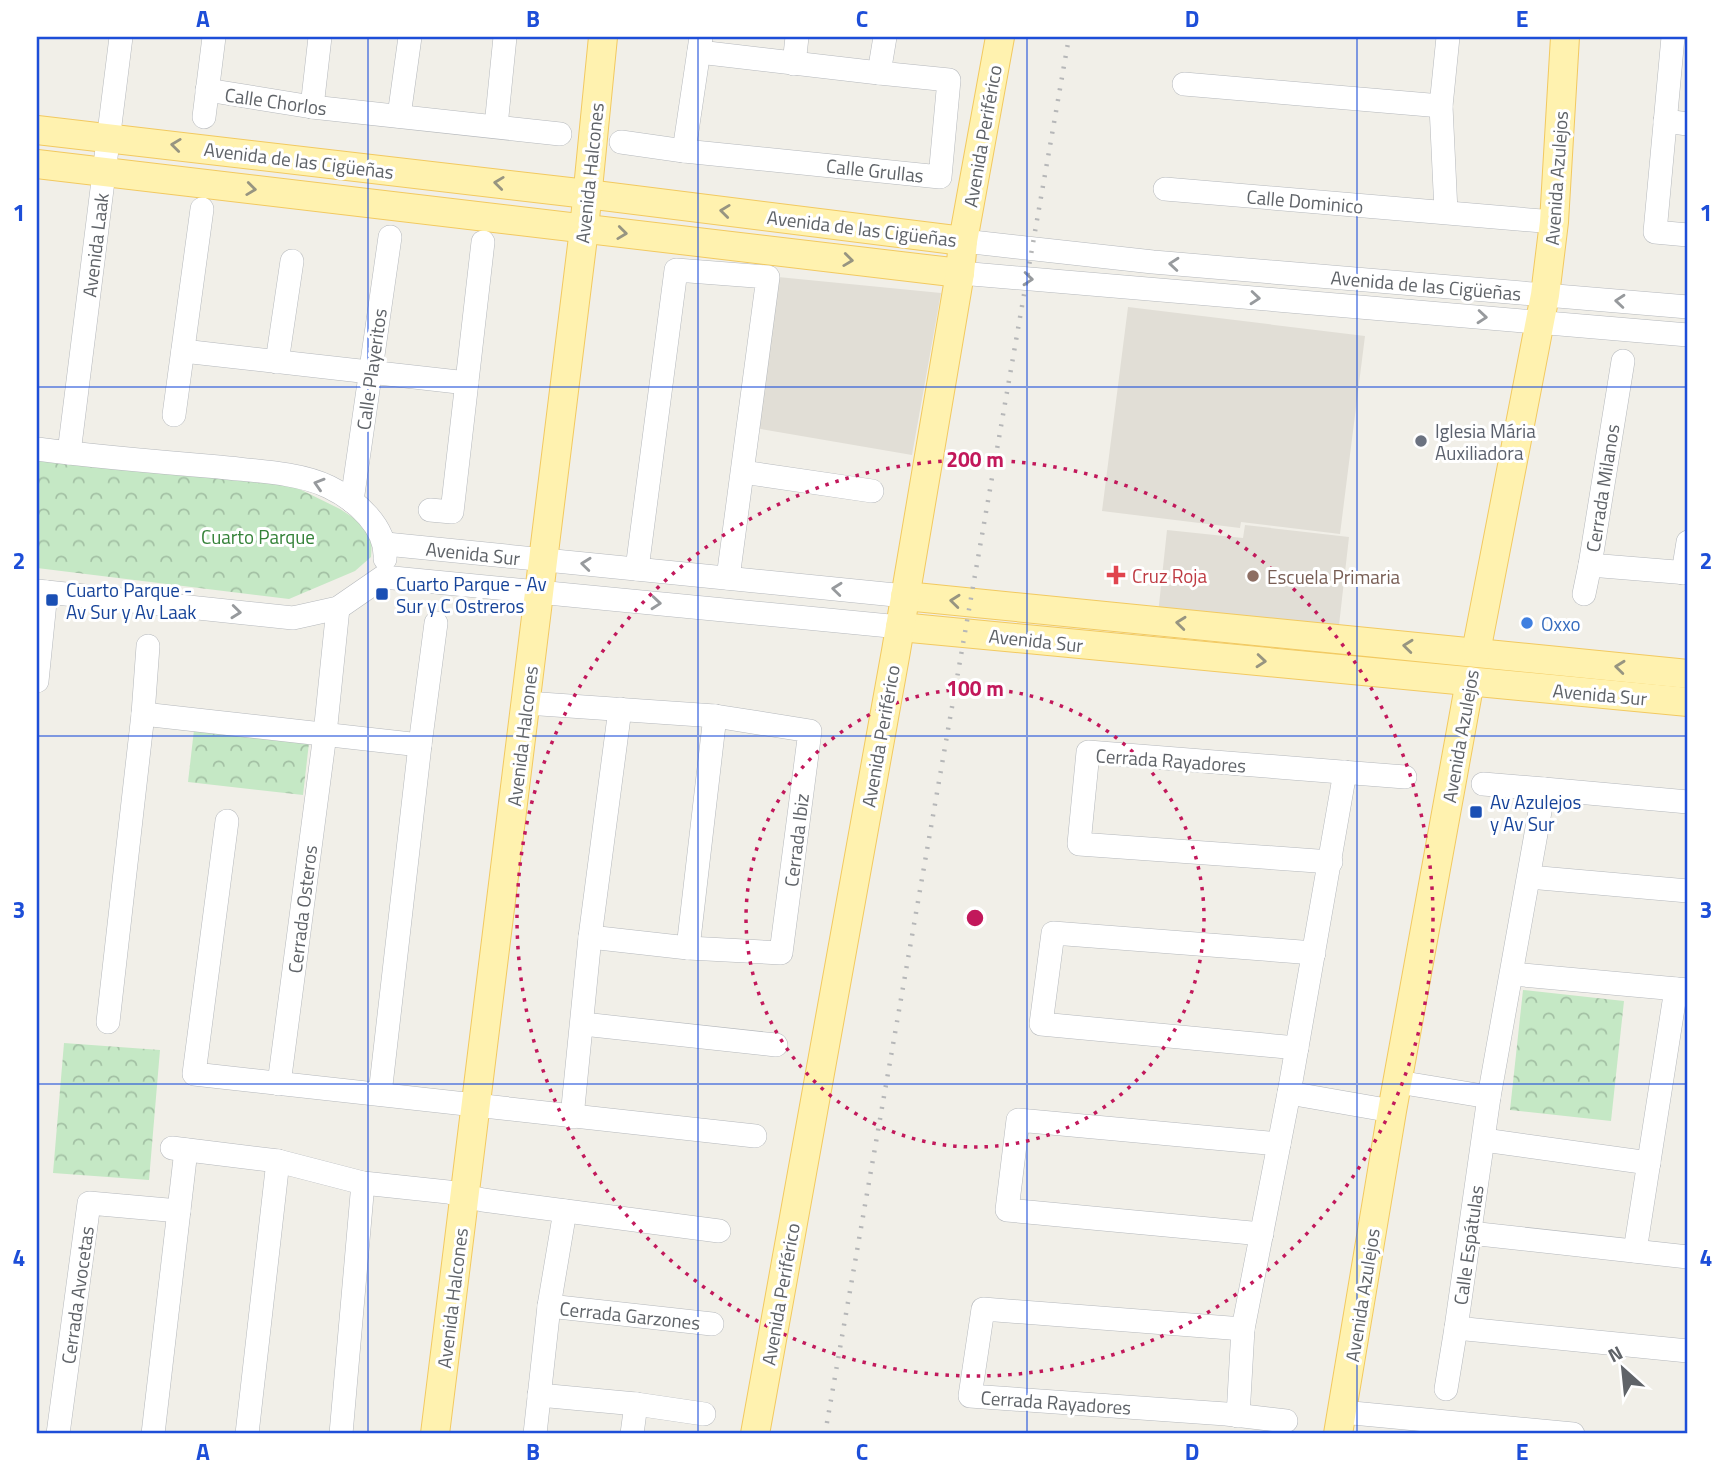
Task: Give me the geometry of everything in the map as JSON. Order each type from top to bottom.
[{"type":"main road","name":"Avenida Halcones","points":[[435,1434],[465,1196],[473,1107],[535,703],[541,560],[584,229],[603,37]]},
{"type":"main road","name":"Avenida Periférico","points":[[755,1434],[900,627],[960,273],[963,241],[1000,37]]},
{"type":"main road","name":"Avenida Azulejos","points":[[1476,652],[1543,309],[1554,222],[1565,37]]},
{"type":"main road","name":"Avenida de las Cigüeñas","points":[[37,130],[963,241]]},
{"type":"main road","name":"Avenida de las Cigüeñas","points":[[37,164],[960,273]]},
{"type":"main road","name":"Avenida Sur","points":[[905,596],[1688,674]]},
{"type":"main road","points":[[1088,645],[1092,614]]},
{"type":"main road","name":"Avenida Sur","points":[[900,627],[1688,702]]},
{"type":"main road","name":"Avenida Azulejos","points":[[1340,1423],[1379,1109],[1398,1082],[1470,681]]},
{"type":"street","name":"Avenida Laak","points":[[69,453],[121,37]]},
{"type":"street","name":"Calle Chorlos","points":[[214,37],[207,90],[312,107],[560,134]]},
{"type":"street","points":[[312,107],[320,37]]},
{"type":"street","points":[[399,116],[410,37]]},
{"type":"street","points":[[496,126],[505,37]]},
{"type":"street","points":[[794,64],[797,37]]},
{"type":"street","points":[[879,73],[885,37]]},
{"type":"street","points":[[1446,212],[1441,106],[1448,37]]},
{"type":"street","points":[[1673,37],[1655,232],[1688,236]]},
{"type":"street","name":"Calle Grullas","points":[[621,142],[684,151],[940,177],[949,80],[794,64],[700,45],[684,151]]},
{"type":"street","points":[[1184,84],[1441,106]]},
{"type":"street","points":[[204,117],[207,90]]},
{"type":"street","points":[[1665,121],[1688,124]]},
{"type":"street","name":"Calle Dominico","points":[[1165,189],[1554,222]]},
{"type":"street","points":[[174,415],[202,209]]},
{"type":"street","name":"Calle Playeritos","points":[[352,501],[390,237]]},
{"type":"street","name":"Avenida de las Cigüeñas","points":[[963,241],[1543,309],[1688,335]]},
{"type":"street","points":[[430,510],[452,512],[483,242]]},
{"type":"street","points":[[277,362],[292,261]]},
{"type":"street","points":[[637,569],[676,270],[768,277],[728,578]]},
{"type":"street","name":"Avenida de las Cigüeñas","points":[[960,273],[1543,309],[1688,307]]},
{"type":"street","points":[[183,351],[467,383]]},
{"type":"street","name":"Cerrada Milanos","points":[[1623,361],[1590,565],[1686,573],[1688,542]]},
{"type":"street","points":[[37,449],[279,473],[328,486],[352,501],[370,518],[386,544],[383,577],[337,617],[293,618],[41,591],[37,681]]},
{"type":"street","points":[[743,472],[873,491]]},
{"type":"street","name":"Avenida Sur","points":[[386,544],[905,596]]},
{"type":"street","points":[[1584,594],[1590,565]]},
{"type":"street","name":"Avenida Sur","points":[[383,577],[900,627]]},
{"type":"street","name":"Cerrada Osteros","points":[[279,1084],[325,734],[337,617]]},
{"type":"street","points":[[380,1094],[436,623]]},
{"type":"street","points":[[107,1022],[143,714],[148,646]]},
{"type":"street","name":"Avenida Azulejos","points":[[1470,681],[1476,652]]},
{"type":"street","name":"Cerrada Ibiz","points":[[535,703],[715,716],[810,731],[781,953],[688,948],[590,937]]},
{"type":"street","points":[[572,1117],[590,937],[620,709]]},
{"type":"street","points":[[143,714],[420,745]]},
{"type":"street","points":[[688,948],[715,716]]},
{"type":"street","name":"Cerrada Rayadores","points":[[1331,862],[1079,844],[1088,752],[1405,777]]},
{"type":"street","points":[[1238,1416],[1243,1329],[1289,1093],[1346,772]]},
{"type":"street","points":[[1483,784],[1688,802]]},
{"type":"street","name":"Calle Espátulas","points":[[1544,789],[1489,1097],[1456,1328],[1688,1351]]},
{"type":"street","points":[[227,821],[194,1074],[473,1107],[755,1136]]},
{"type":"street","points":[[1529,877],[1688,891]]},
{"type":"street","points":[[1297,1048],[1041,1024],[1053,933],[1314,953]]},
{"type":"street","points":[[1512,974],[1682,989],[1635,1251]]},
{"type":"street","points":[[583,1024],[775,1045]]},
{"type":"street","points":[[1398,1082],[1489,1097]]},
{"type":"street","points":[[1289,1093],[1379,1109]]},
{"type":"street","points":[[1262,1234],[1007,1210],[1018,1120],[1279,1144]]},
{"type":"street","points":[[1484,1140],[1649,1163]]},
{"type":"street","points":[[153,1434],[179,1211],[179,1149],[278,1161],[363,1183],[719,1231]]},
{"type":"street","points":[[247,1434],[278,1161]]},
{"type":"street","points":[[341,1434],[363,1183]]},
{"type":"street","name":"Cerrada Avocetas","points":[[58,1434],[89,1203],[179,1211]]},
{"type":"street","name":"Cerrada Garzones","points":[[535,1434],[549,1306],[565,1211]]},
{"type":"street","points":[[1470,1233],[1688,1257]]},
{"type":"street","name":"Cerrada Garzones","points":[[549,1306],[712,1324]]},
{"type":"street","name":"Cerrada Rayadores","points":[[1243,1329],[983,1309],[970,1396],[1286,1421]]},
{"type":"street","points":[[1446,1389],[1456,1328]]},
{"type":"street","points":[[539,1395],[636,1404],[704,1414]]},
{"type":"street","points":[[632,1434],[636,1404]]},
{"type":"street","points":[[1340,1423],[1573,1434]]},
{"type":"shaded area","points":[[778,277],[941,293],[912,455],[755,428]]},
{"type":"shaded area","points":[[1128,307],[1365,336],[1340,534],[1241,522],[1240,528],[1102,511]]},
{"type":"shaded area","name":"Escuela Primaria","points":[[1245,525],[1349,537],[1338,634],[1158,614],[1167,530],[1243,538]]},
{"type":"green space","name":"Cuarto Parque","points":[[37,454],[277,478],[340,509],[363,524],[372,539],[371,557],[355,571],[289,599],[37,568]]},
{"type":"green space","points":[[195,721],[310,734],[303,795],[188,782]]},
{"type":"green space","points":[[1523,990],[1624,1001],[1611,1121],[1510,1110]]},
{"type":"green space","points":[[64,1043],[160,1050],[149,1180],[53,1173]]},
{"type":"railway","points":[[825,1434],[1069,37]]},
{"type":"place","name":"Iglesia Mária Auxiliadora","points":[[1421,441]]},
{"type":"place","name":"Cruz Roja","points":[[1116,575]]},
{"type":"place","name":"Escuela Primaria","points":[[1253,576]]},
{"type":"place","name":"Cuarto Parque - Av Sur y C Ostreros","points":[[382,594]]},
{"type":"place","name":"Cuarto Parque - Av Sur y Av Laak","points":[[52,600]]},
{"type":"place","name":"Oxxo","points":[[1527,623]]},
{"type":"place","name":"Av Azulejos y Av Sur","points":[[1476,812]]}]
